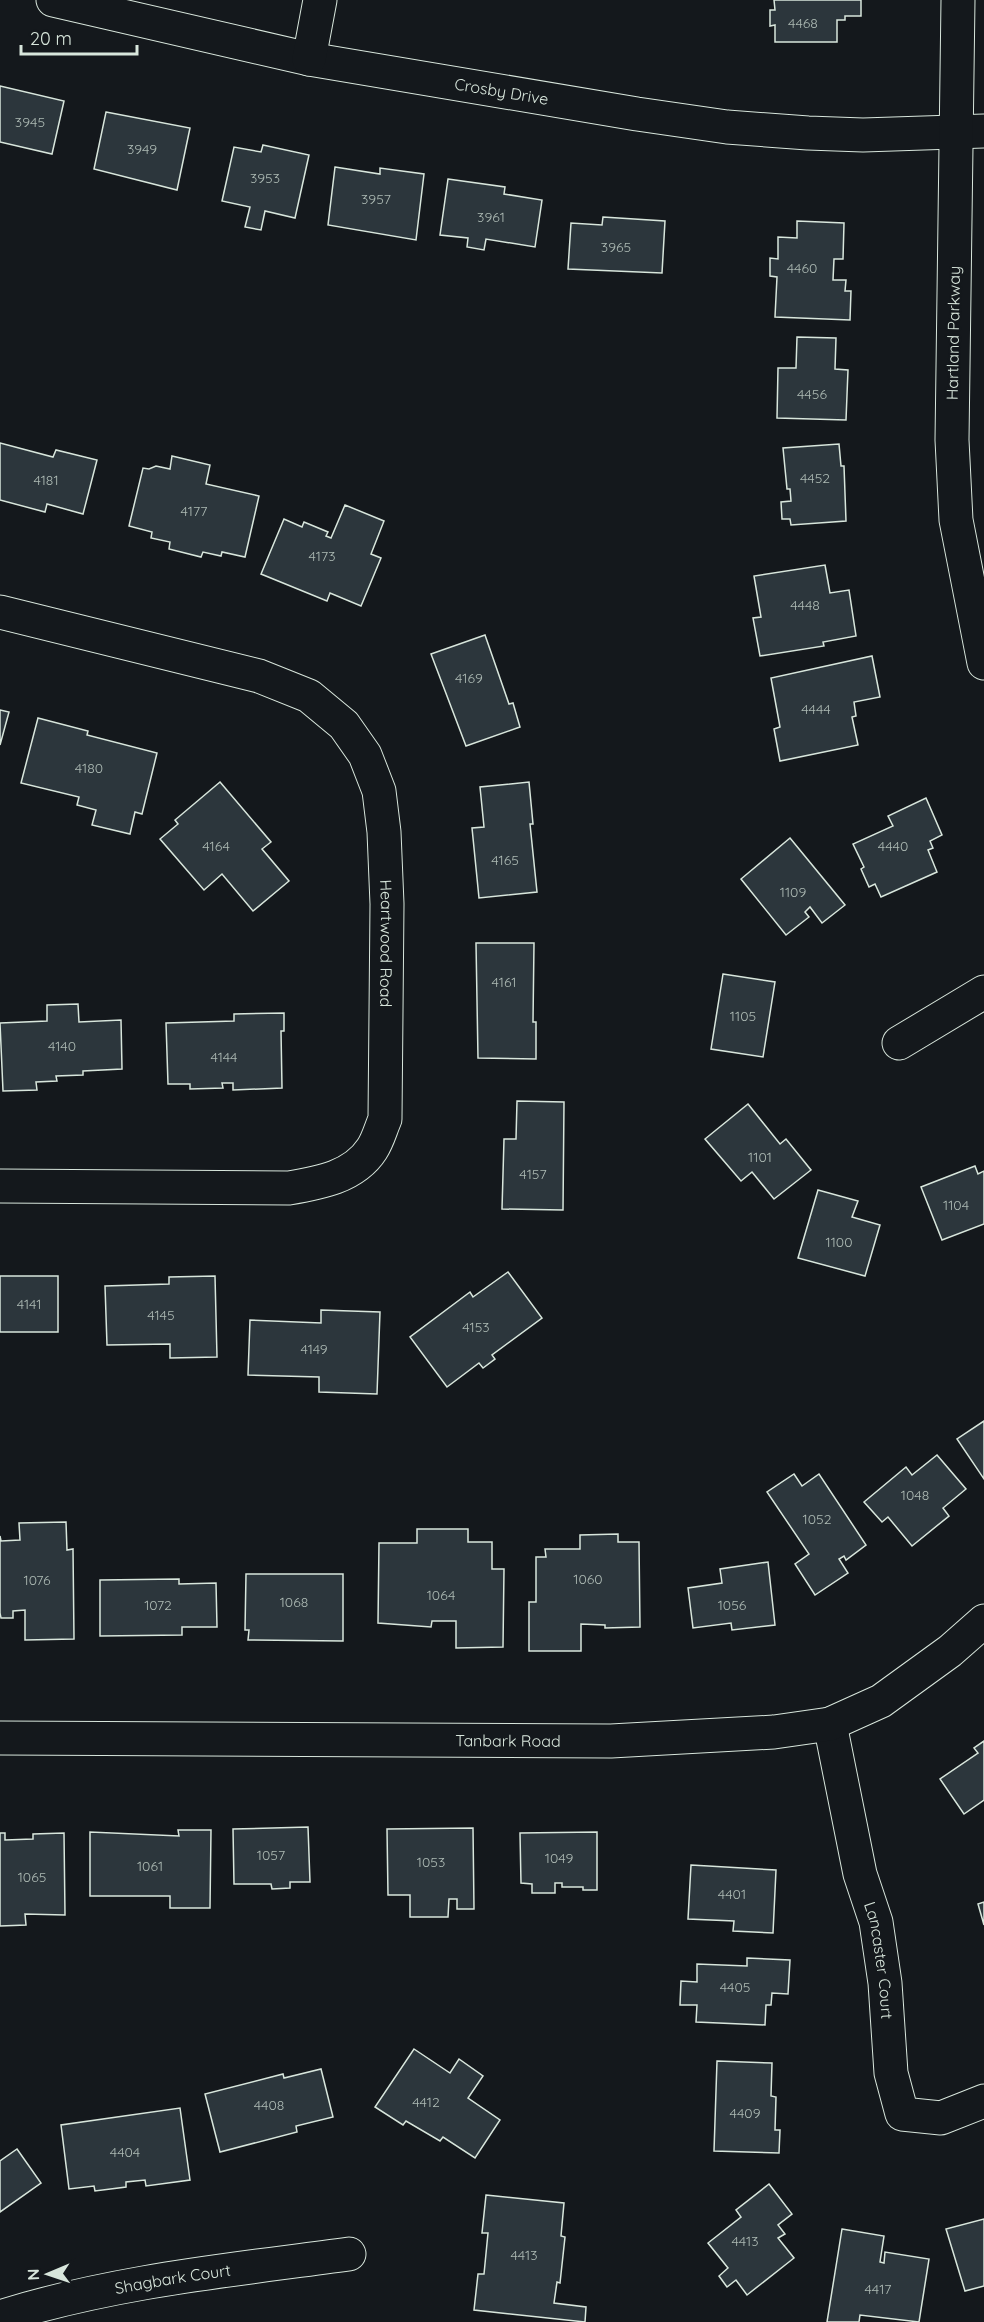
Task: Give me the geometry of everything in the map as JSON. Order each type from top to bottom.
[{"type":"street","name":"Crosby Drive","points":[[53,0],[309,59],[727,127],[863,135],[969,131]]},
{"type":"street","points":[[309,59],[320,0]]},
{"type":"street","name":"Hartland Parkway","points":[[958,0],[969,131],[951,440],[956,520],[984,663]]},
{"type":"street","name":"Heartwood Road","points":[[0,612],[259,676],[309,696],[344,725],[365,755],[379,791],[384,832],[387,904],[385,1119],[372,1150],[350,1170],[327,1181],[289,1188],[0,1186]]},
{"type":"street","points":[[899,1043],[984,992]]},
{"type":"street","name":"Tanbark Road","points":[[0,1738],[611,1741],[711,1738],[830,1724],[881,1701],[950,1652],[984,1621]]},
{"type":"street","name":"Lancaster Court","points":[[830,1724],[860,1874],[876,1922],[885,1983],[891,2073],[902,2114],[941,2118],[984,2101]]},
{"type":"street","name":"Shagbark Court","points":[[0,2317],[89,2293],[164,2278],[349,2254]]},
{"type":"building","points":[[774,0],[861,0],[861,16],[845,16],[845,20],[837,20],[837,42],[775,42],[775,25],[770,26],[770,10],[775,10]]},
{"type":"building","points":[[0,86],[64,101],[52,154],[0,142]]},
{"type":"building","points":[[106,112],[190,128],[177,190],[94,169]]},
{"type":"building","points":[[263,145],[309,155],[295,218],[265,211],[261,230],[245,227],[250,207],[222,201],[234,147],[261,152]]},
{"type":"building","points":[[335,167],[380,174],[380,168],[424,174],[416,240],[328,225]]},
{"type":"building","points":[[448,179],[505,187],[504,194],[542,200],[535,247],[486,239],[484,250],[467,247],[468,238],[440,235]]},
{"type":"building","points":[[603,217],[665,221],[662,273],[568,269],[571,223],[602,225]]},
{"type":"building","points":[[797,221],[844,223],[843,259],[834,259],[833,280],[846,280],[845,291],[851,291],[850,320],[775,317],[777,277],[770,276],[770,258],[778,259],[778,237],[797,238]]},
{"type":"building","points":[[797,337],[836,338],[835,369],[848,370],[846,420],[777,418],[778,368],[796,368]]},
{"type":"building","points":[[0,443],[53,457],[56,450],[97,460],[83,514],[47,504],[45,512],[0,500]]},
{"type":"building","points":[[839,444],[841,466],[844,466],[846,521],[791,525],[790,519],[782,519],[781,502],[791,501],[790,489],[787,489],[783,448]]},
{"type":"building","points":[[172,456],[210,465],[206,484],[259,496],[245,557],[222,552],[221,556],[203,552],[201,557],[169,549],[170,542],[151,538],[152,532],[129,526],[143,468],[149,469],[156,466],[170,469]]},
{"type":"building","points":[[345,505],[384,521],[371,554],[381,558],[361,606],[330,593],[327,601],[261,574],[284,519],[302,527],[304,522],[328,532],[326,536],[331,538]]},
{"type":"building","points":[[825,565],[830,593],[849,590],[856,636],[823,642],[824,646],[760,656],[753,618],[761,617],[754,576]]},
{"type":"building","points":[[485,635],[509,704],[513,703],[520,727],[466,746],[431,654]]},
{"type":"building","points":[[872,656],[880,697],[854,702],[856,716],[852,717],[858,745],[780,761],[774,729],[780,727],[771,678]]},
{"type":"building","points":[[0,710],[9,712],[0,745]]},
{"type":"building","points":[[38,718],[88,731],[87,735],[157,753],[142,814],[135,812],[130,834],[92,825],[96,810],[77,805],[79,797],[21,783]]},
{"type":"building","points":[[220,782],[271,842],[262,849],[289,881],[253,911],[222,874],[204,890],[160,839],[178,824],[175,820]]},
{"type":"building","points":[[529,782],[533,824],[530,824],[537,892],[479,898],[472,828],[484,827],[480,787]]},
{"type":"building","points":[[926,798],[942,835],[930,841],[933,848],[928,850],[937,872],[881,897],[875,884],[869,887],[861,869],[864,867],[853,844],[893,826],[888,816]]},
{"type":"building","points":[[790,838],[845,905],[822,923],[810,907],[805,912],[809,917],[786,935],[741,879]]},
{"type":"building","points":[[476,943],[534,943],[533,1022],[536,1022],[536,1059],[478,1058]]},
{"type":"building","points":[[723,974],[775,982],[763,1057],[711,1049]]},
{"type":"building","points":[[78,1004],[79,1022],[121,1020],[122,1069],[83,1071],[83,1075],[56,1076],[57,1081],[36,1082],[37,1090],[3,1091],[0,1023],[47,1021],[47,1005]]},
{"type":"building","points":[[284,1013],[284,1031],[281,1031],[282,1088],[233,1090],[233,1083],[222,1083],[223,1088],[190,1089],[190,1084],[168,1084],[166,1023],[234,1021],[234,1014]]},
{"type":"building","points":[[517,1101],[564,1102],[563,1210],[502,1209],[504,1139],[516,1139]]},
{"type":"building","points":[[748,1104],[780,1144],[786,1139],[811,1170],[774,1199],[752,1172],[741,1181],[705,1139]]},
{"type":"building","points":[[975,1166],[978,1174],[984,1171],[984,1224],[942,1240],[921,1187]]},
{"type":"building","points":[[818,1190],[858,1201],[852,1217],[880,1225],[865,1276],[798,1258]]},
{"type":"building","points":[[508,1272],[542,1318],[492,1355],[495,1359],[483,1368],[479,1363],[447,1387],[410,1337],[470,1292],[473,1297]]},
{"type":"building","points":[[0,1276],[58,1276],[58,1332],[0,1332]]},
{"type":"building","points":[[215,1276],[217,1357],[170,1358],[170,1344],[107,1345],[105,1286],[169,1284],[169,1277]]},
{"type":"building","points":[[321,1310],[380,1312],[377,1394],[319,1392],[319,1377],[248,1375],[250,1320],[321,1323]]},
{"type":"building","points":[[984,1421],[984,1479],[957,1439]]},
{"type":"building","points":[[937,1455],[966,1489],[943,1508],[949,1516],[912,1546],[888,1517],[882,1522],[864,1502],[906,1467],[912,1475]]},
{"type":"building","points":[[794,1474],[802,1486],[819,1474],[866,1545],[846,1560],[844,1556],[839,1559],[848,1573],[815,1595],[795,1564],[809,1554],[767,1492]]},
{"type":"building","points":[[66,1522],[67,1550],[73,1549],[74,1639],[25,1640],[25,1610],[13,1611],[13,1618],[1,1618],[0,1536],[1,1541],[20,1540],[19,1523]]},
{"type":"building","points":[[417,1529],[468,1529],[468,1542],[492,1542],[492,1569],[504,1569],[503,1647],[456,1648],[456,1621],[432,1621],[431,1627],[378,1623],[379,1543],[417,1543]]},
{"type":"building","points":[[618,1534],[618,1542],[639,1542],[640,1627],[605,1628],[605,1625],[581,1624],[581,1651],[529,1651],[529,1602],[536,1602],[536,1557],[546,1557],[545,1549],[580,1549],[580,1535]]},
{"type":"building","points":[[768,1562],[775,1625],[732,1630],[731,1623],[693,1628],[688,1588],[722,1583],[720,1569]]},
{"type":"building","points":[[246,1574],[343,1574],[343,1641],[248,1640],[249,1630],[245,1630]]},
{"type":"building","points":[[179,1579],[179,1584],[216,1583],[217,1627],[182,1627],[182,1635],[100,1636],[100,1580]]},
{"type":"building","points":[[984,1741],[984,1800],[964,1814],[940,1779],[978,1753],[974,1748]]},
{"type":"building","points":[[308,1827],[310,1882],[290,1882],[290,1888],[272,1889],[271,1884],[234,1884],[233,1829]]},
{"type":"building","points":[[473,1828],[474,1909],[457,1909],[457,1899],[449,1899],[448,1917],[410,1917],[410,1895],[388,1895],[387,1829]]},
{"type":"building","points":[[178,1830],[211,1830],[210,1908],[170,1908],[170,1896],[90,1896],[90,1832],[179,1836]]},
{"type":"building","points":[[597,1832],[597,1890],[562,1887],[562,1883],[555,1883],[555,1893],[532,1893],[532,1884],[521,1883],[520,1833]]},
{"type":"building","points":[[0,1833],[5,1833],[5,1840],[33,1839],[33,1834],[64,1833],[65,1915],[25,1914],[26,1925],[0,1926]]},
{"type":"building","points":[[691,1865],[776,1870],[773,1933],[733,1931],[734,1921],[688,1919]]},
{"type":"building","points":[[984,1902],[984,1925],[978,1904]]},
{"type":"building","points":[[747,1958],[790,1960],[788,1994],[772,1993],[771,2005],[766,2005],[765,2025],[696,2022],[697,2005],[680,2005],[681,1981],[697,1982],[697,1964],[747,1966]]},
{"type":"building","points":[[414,2049],[450,2073],[459,2059],[483,2076],[468,2098],[500,2120],[475,2158],[443,2137],[440,2141],[406,2121],[403,2125],[375,2107]]},
{"type":"building","points":[[717,2061],[772,2063],[771,2096],[776,2097],[775,2130],[780,2130],[779,2153],[714,2151]]},
{"type":"building","points":[[321,2069],[333,2117],[296,2126],[297,2132],[220,2152],[205,2094],[283,2074],[284,2078]]},
{"type":"building","points":[[180,2108],[190,2180],[146,2186],[145,2180],[126,2182],[126,2187],[95,2191],[94,2186],[69,2189],[61,2125]]},
{"type":"building","points":[[17,2149],[41,2183],[0,2212],[0,2161]]},
{"type":"building","points":[[769,2184],[792,2214],[778,2225],[785,2234],[778,2238],[794,2258],[747,2295],[736,2280],[727,2287],[719,2276],[728,2268],[708,2243],[741,2217],[736,2210]]},
{"type":"building","points":[[486,2195],[564,2203],[561,2236],[565,2237],[560,2283],[557,2282],[554,2303],[586,2307],[585,2322],[474,2310],[478,2274],[484,2274],[488,2233],[482,2233]]},
{"type":"building","points":[[984,2219],[984,2286],[965,2291],[946,2229]]},
{"type":"building","points":[[842,2229],[884,2236],[880,2262],[884,2263],[885,2252],[929,2259],[919,2322],[860,2315],[859,2322],[827,2322]]}]
